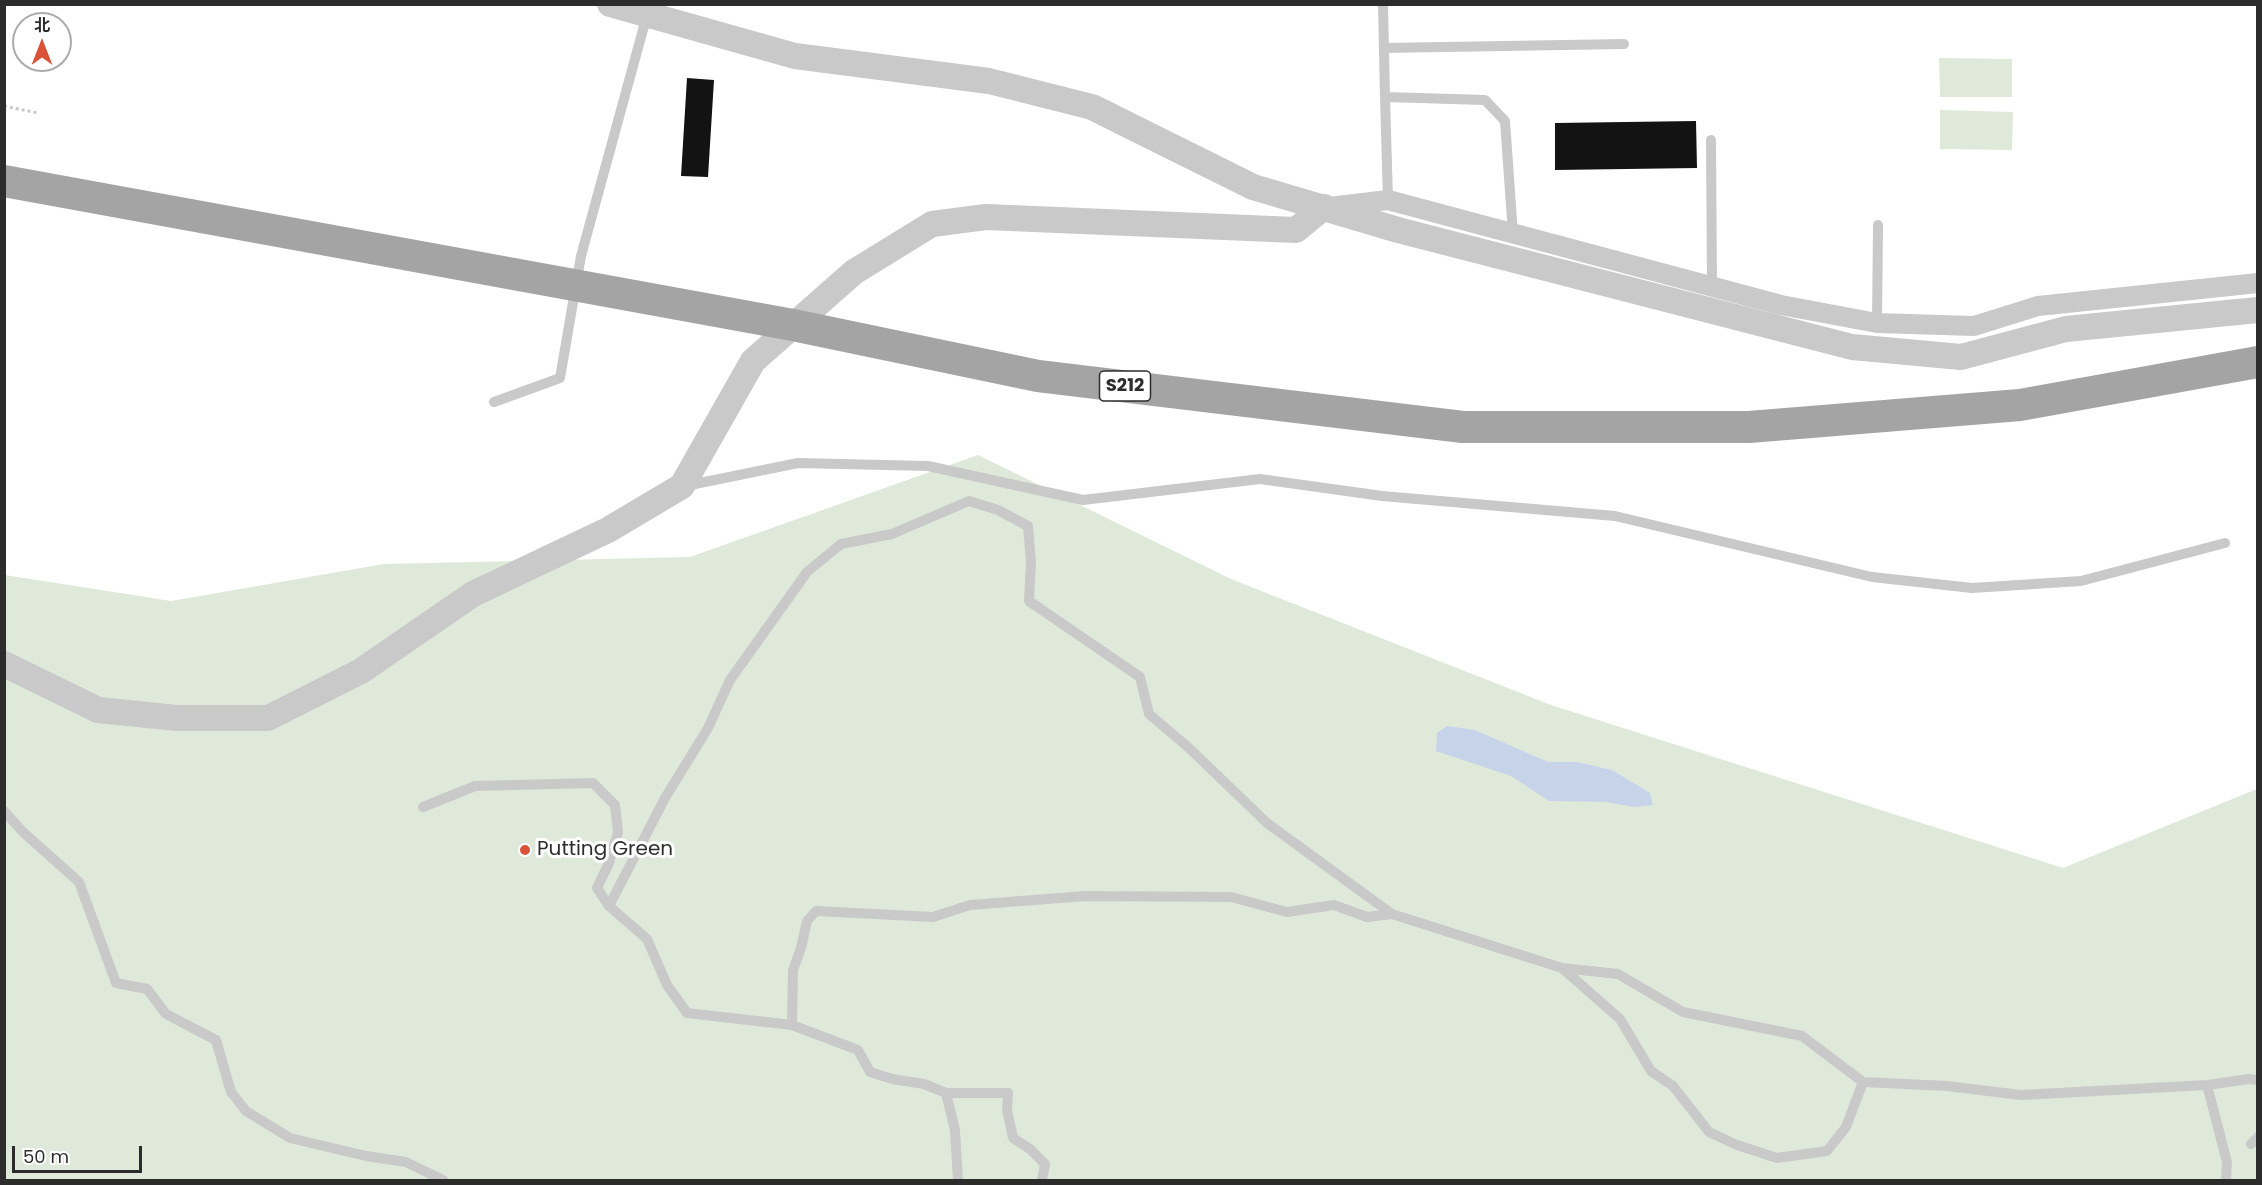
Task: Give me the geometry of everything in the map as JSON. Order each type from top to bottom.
[{"type":"main road","name":"S212","points":[[4,181],[794,325],[1038,376],[1462,427],[1749,427],[2020,405],[2258,362]]},
{"type":"street","points":[[610,4],[795,56],[989,81],[1092,107],[1253,187],[1398,230],[1852,347],[1961,357],[2066,329],[2258,310]]},
{"type":"street","points":[[4,664],[98,710],[177,718],[268,718],[361,671],[473,594],[608,530],[682,486],[753,361],[854,272],[932,224],[986,218],[1296,230],[1324,207],[1388,200],[1781,305],[1877,323],[1974,326],[2038,306],[2258,283]]},
{"type":"lane","points":[[1383,4],[1388,200]]},
{"type":"lane","points":[[494,402],[560,378],[581,256],[647,15]]},
{"type":"lane","points":[[1384,48],[1624,44]]},
{"type":"lane","points":[[1385,97],[1485,100],[1505,121],[1513,234]]},
{"type":"lane","points":[[1711,140],[1712,287]]},
{"type":"lane","points":[[1877,323],[1878,225]]},
{"type":"lane","points":[[682,486],[798,463],[928,466],[1083,500],[1260,479],[1382,496],[1615,516],[1872,577],[1972,588],[2081,581],[2225,543]]},
{"type":"lane","points":[[609,906],[666,798],[708,728],[730,680],[807,572],[842,544],[892,534],[969,501],[998,510],[1028,526],[1031,562],[1029,601],[1140,677],[1149,714],[1189,748],[1267,823],[1392,914],[1562,968],[1618,974],[1683,1012],[1802,1036],[1863,1082],[1947,1086],[2021,1095],[2258,1080]]},
{"type":"lane","points":[[423,807],[475,786],[593,783],[615,805],[618,832],[609,863],[597,888],[609,906],[647,939],[667,985],[687,1013],[792,1025],[858,1050],[870,1072],[892,1079],[924,1084],[946,1093],[1008,1093],[1007,1110],[1013,1138],[1030,1149],[1045,1164],[1042,1180]]},
{"type":"lane","points":[[4,812],[79,882],[116,983],[147,989],[166,1014],[216,1040],[231,1092],[246,1111],[290,1138],[366,1156],[406,1162],[443,1180]]},
{"type":"lane","points":[[792,1025],[793,970],[807,921],[816,911],[933,917],[970,905],[1096,896],[1231,897],[1287,912],[1334,905],[1367,917],[1392,914]]},
{"type":"lane","points":[[1562,968],[1620,1019],[1651,1071],[1673,1086],[1709,1132],[1737,1145],[1777,1158],[1827,1151],[1846,1127],[1863,1082]]},
{"type":"lane","points":[[2207,1085],[2228,1162],[2226,1180]]},
{"type":"lane","points":[[946,1093],[955,1130],[958,1180]]},
{"type":"path","points":[[4,106],[38,113]]},
{"type":"green space","points":[[1939,58],[2012,59],[2012,97],[1940,97]]},
{"type":"green space","points":[[1940,110],[2013,112],[2012,150],[1940,149]]},
{"type":"green space","points":[[978,455],[1231,579],[1551,705],[2063,868],[2257,789],[2257,1180],[5,1180],[5,575],[171,601],[384,564],[690,557]]},
{"type":"water","points":[[1447,726],[1475,730],[1548,762],[1577,762],[1612,770],[1650,793],[1653,805],[1635,807],[1606,802],[1549,801],[1511,776],[1436,751],[1437,733]]},
{"type":"building","points":[[687,78],[714,80],[708,177],[681,176]]},
{"type":"building","points":[[1696,121],[1697,168],[1555,170],[1555,123]]},
{"type":"place","name":"Putting Green","points":[[525,850]]}]
